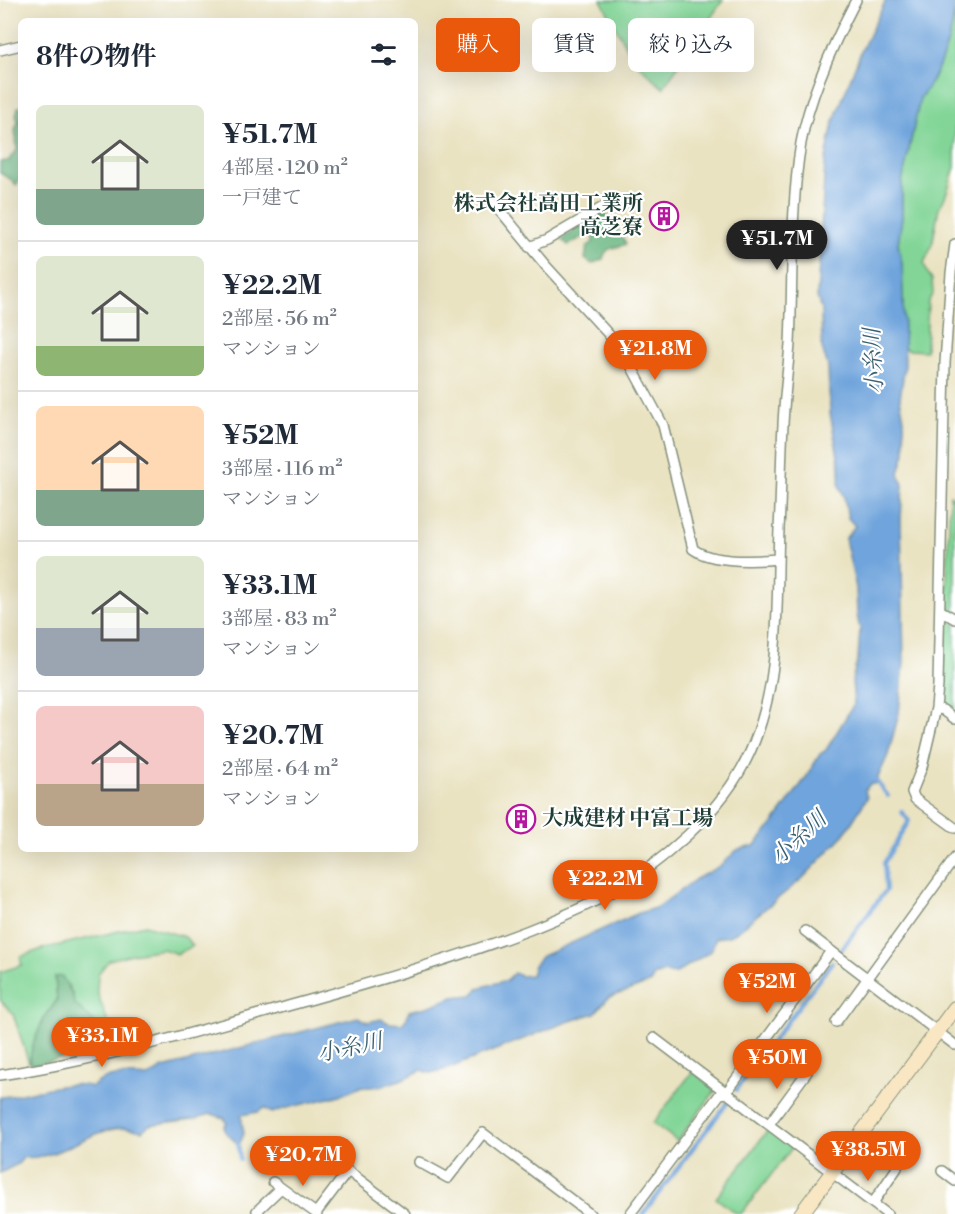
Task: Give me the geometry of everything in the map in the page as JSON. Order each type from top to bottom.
[{"type":"street","points":[[0,1075],[171,1038],[391,977],[485,946],[562,916],[601,898],[648,868],[677,844],[733,783],[750,753],[768,702],[776,657],[783,422],[790,344],[791,264],[802,140],[814,96],[841,29],[856,0]]},
{"type":"street","points":[[0,50],[18,46]]},
{"type":"street","points":[[493,202],[529,247],[622,349],[663,424],[693,549],[702,556],[757,561],[778,559]]},
{"type":"street","points":[[529,247],[547,240],[605,206]]},
{"type":"street","points":[[955,244],[951,273],[950,363],[936,708],[922,767],[912,792],[915,799],[955,828]]},
{"type":"street","points":[[940,611],[955,619]]},
{"type":"street","points":[[936,708],[955,719]]},
{"type":"street","points":[[836,1022],[955,858]]},
{"type":"street","points":[[805,931],[955,1045]]},
{"type":"street","points":[[630,1214],[720,1095],[726,1093],[831,951]]},
{"type":"street","points":[[801,1214],[955,1008]]},
{"type":"street","points":[[654,1038],[887,1214]]},
{"type":"street","points":[[769,1124],[807,1072]]},
{"type":"street","points":[[419,1162],[448,1178],[483,1133],[591,1214]]},
{"type":"street","points":[[873,1203],[897,1168]]},
{"type":"street","points":[[259,1214],[257,1211],[277,1185],[317,1213],[348,1171],[405,1214]]},
{"type":"street","points":[[942,1171],[955,1180]]},
{"type":"green space","points":[[601,0],[723,0],[711,18],[628,18],[628,50],[616,28],[616,18],[611,18]]},
{"type":"green space","points":[[955,13],[955,168],[939,207],[932,246],[924,263],[932,279],[933,294],[928,301],[926,351],[909,350],[904,348],[902,263],[898,244],[902,217],[902,182],[920,98],[938,68]]},
{"type":"green space","points":[[646,72],[674,72],[663,88]]},
{"type":"green space","points":[[18,121],[18,183],[16,185],[0,173],[0,162],[8,161],[17,150],[15,129]]},
{"type":"green space","points":[[599,213],[606,215],[626,244],[609,249],[603,259],[592,264],[585,259],[587,247],[593,242],[594,231],[586,233],[568,245],[562,239]]},
{"type":"green space","points":[[950,495],[955,498],[955,613],[946,603]]},
{"type":"green space","points":[[951,621],[955,624],[955,714],[941,701],[944,624]]},
{"type":"green space","points":[[145,925],[185,937],[193,946],[177,954],[163,949],[109,960],[98,974],[97,992],[113,1036],[108,1039],[99,1037],[74,1003],[69,986],[55,977],[57,1000],[43,1020],[33,1044],[29,1063],[13,1014],[0,1000],[0,972],[22,965],[20,957],[42,949]]},
{"type":"green space","points":[[62,976],[73,996],[74,1003],[99,1027],[99,1037],[108,1039],[108,1046],[35,1065],[29,1063],[33,1044],[43,1020],[57,1000],[55,977]]},
{"type":"green space","points":[[693,1071],[716,1090],[677,1141],[653,1123]]},
{"type":"green space","points":[[768,1130],[792,1148],[741,1214],[737,1214],[716,1198]]},
{"type":"water","name":"小糸川","points":[[886,0],[955,0],[945,52],[920,98],[902,182],[902,217],[898,244],[902,263],[905,365],[900,398],[904,419],[905,453],[899,473],[903,485],[901,519],[904,663],[899,713],[888,755],[875,784],[870,784],[865,790],[867,798],[844,835],[803,878],[739,930],[729,936],[716,938],[711,951],[675,974],[665,972],[653,976],[652,982],[608,998],[595,1013],[447,1069],[431,1073],[421,1070],[392,1083],[375,1087],[362,1086],[340,1095],[272,1113],[264,1108],[258,1112],[241,1115],[244,1134],[239,1145],[226,1133],[224,1127],[227,1123],[224,1118],[211,1114],[194,1119],[149,1125],[142,1131],[126,1128],[95,1134],[53,1153],[39,1157],[24,1157],[18,1164],[0,1173],[0,1097],[60,1086],[92,1087],[104,1079],[118,1076],[148,1077],[163,1068],[358,1017],[368,1022],[381,1019],[389,1023],[402,1024],[409,1011],[453,997],[472,995],[479,988],[507,980],[514,973],[521,976],[531,975],[534,965],[542,956],[639,913],[658,907],[696,879],[720,866],[737,850],[754,846],[769,829],[820,754],[826,750],[854,704],[852,680],[858,658],[860,629],[856,588],[845,539],[855,526],[848,518],[839,485],[840,467],[830,413],[828,367],[822,348],[821,309],[817,297],[825,163],[833,123],[862,49]]},
{"type":"waterway","points":[[874,778],[888,796]]},
{"type":"waterway","points":[[841,950],[886,890],[884,863],[909,821],[901,811]]},
{"type":"waterway","points":[[736,1090],[832,962]]},
{"type":"waterway","points":[[643,1214],[728,1102]]},
{"type":"waterway","points":[[238,1141],[240,1160]]},
{"type":"place","name":"株式会社高田工業所 高芝寮","points":[[664,216]]},
{"type":"place","name":"大成建材 中富工場","points":[[521,819]]}]
